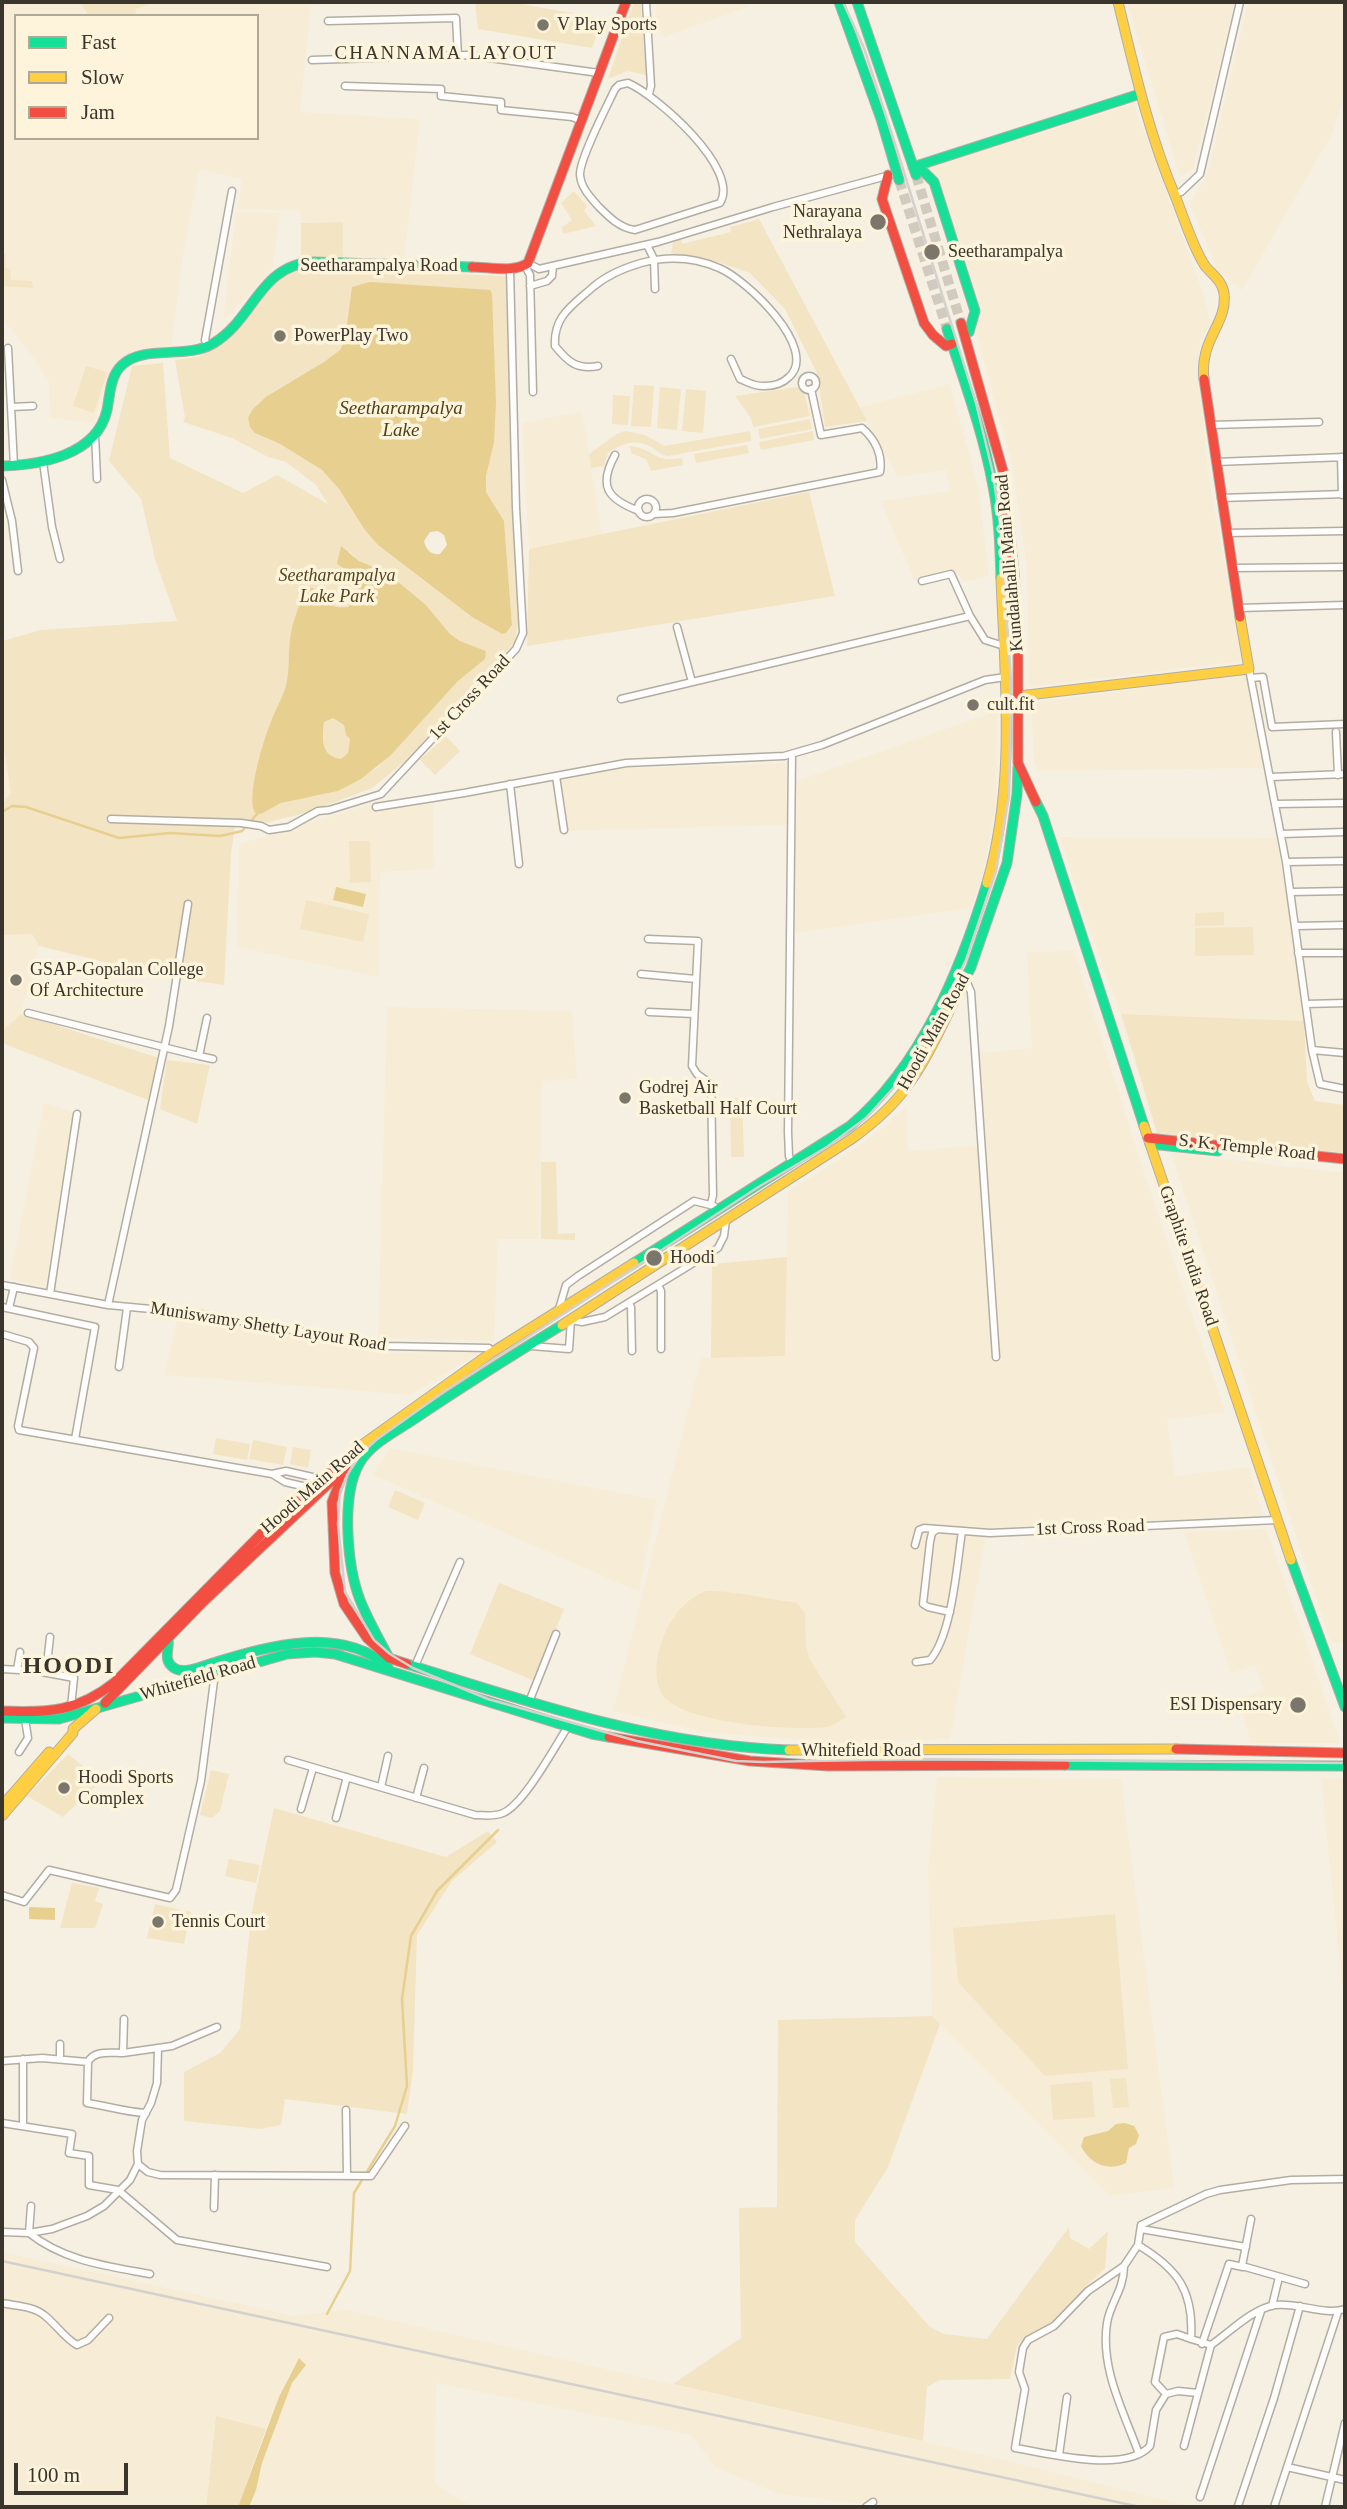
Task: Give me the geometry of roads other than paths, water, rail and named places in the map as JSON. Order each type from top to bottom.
[{"type":"main road","points":[[527,265],[626,2]]},
{"type":"main road","points":[[839,2],[881,119],[894,176],[882,199],[924,323],[946,346],[952,344]]},
{"type":"main road","points":[[857,2],[915,169],[934,182],[975,311],[969,332],[965,334]]},
{"type":"main road","points":[[1019,696],[1250,673],[1221,498],[1203,356],[1224,311],[1225,297],[1220,281],[1204,264],[1174,194],[1140,94],[1118,2]]},
{"type":"main road","points":[[915,169],[1140,94]]},
{"type":"main road","name":"Seetharampalya Road","points":[[208,347],[222,338],[283,269],[303,262],[510,268],[527,265]]},
{"type":"main road","name":"Kundalahalli Main Road","points":[[961,323],[1003,471],[1014,572],[1019,696],[1018,763],[1037,804]]},
{"type":"main road","name":"Kundalahalli Main Road","points":[[947,329],[980,431],[994,489],[1004,646],[1004,794]]},
{"type":"main road","points":[[2,466],[43,462],[63,456],[96,433],[103,423],[118,369],[126,361],[208,347]]},
{"type":"main road","points":[[1006,761],[1018,763]]},
{"type":"main road","name":"Hoodi Main Road","points":[[71,1707],[95,1698],[115,1682],[161,1633],[350,1456],[409,1416],[571,1320],[726,1220],[869,1126],[902,1094],[971,967],[1007,863],[1017,794],[1018,763]]},
{"type":"main road","name":"Hoodi Main Road","points":[[389,1658],[358,1595],[353,1572],[350,1504],[357,1468],[362,1459],[409,1416],[491,1353],[720,1210],[864,1115],[884,1094],[912,1055],[953,975],[991,865],[1004,794]]},
{"type":"main road","name":"Graphite India Road","points":[[1037,804],[1278,1520],[1345,1707]]},
{"type":"main road","name":"S. K. Temple Road","points":[[1149,1141],[1345,1159]]},
{"type":"main road","name":"S. K. Temple Road","points":[[1149,1141],[1345,1165]]},
{"type":"main road","points":[[342,1466],[332,1502],[335,1573],[344,1604],[367,1638],[389,1658]]},
{"type":"main road","name":"Hoodi Main Road","points":[[2,1806],[71,1730],[120,1690],[311,1488],[342,1466]]},
{"type":"main road","name":"Whitefield Road","points":[[168,1637],[166,1655],[170,1666],[184,1670],[271,1646],[322,1642],[337,1643],[379,1658],[394,1673]]},
{"type":"main road","name":"Whitefield Road","points":[[2,1718],[59,1719],[287,1654],[315,1652],[335,1654],[567,1728],[695,1753],[797,1765],[1345,1766]]},
{"type":"main road","name":"Whitefield Road","points":[[389,1658],[529,1702],[645,1732],[750,1749],[844,1751],[1121,1748],[1345,1753]]},
{"type":"main road","points":[[2,1711],[41,1713],[71,1707]]},
{"type":"main road","points":[[2,1816],[10,1795]]},
{"type":"street","points":[[1174,194],[1181,192],[1200,174],[1240,2]]},
{"type":"street","points":[[644,3],[651,86],[649,94]]},
{"type":"street","points":[[328,21],[456,18],[458,56]]},
{"type":"street","points":[[312,60],[458,56],[599,73]]},
{"type":"street","points":[[628,83],[649,94],[687,128],[709,156],[723,189],[723,199],[715,206],[652,226],[625,229],[589,195],[580,174],[615,89],[628,83]]},
{"type":"street","points":[[345,86],[441,89],[441,96],[502,102],[501,110],[572,117],[582,121]]},
{"type":"street","points":[[527,265],[535,268],[553,266],[647,245],[773,207],[894,176]]},
{"type":"street","points":[[208,347],[205,340],[232,191]]},
{"type":"street","points":[[652,226],[661,241],[664,257]]},
{"type":"street","points":[[647,245],[654,260],[655,289]]},
{"type":"street","points":[[598,366],[584,369],[563,356],[555,346],[556,325],[598,282],[624,267],[664,257],[703,262],[723,269],[760,298],[794,344],[797,365],[796,370],[779,385],[761,387],[740,379],[731,359]]},
{"type":"street","points":[[527,265],[530,275],[533,392]]},
{"type":"street","points":[[530,286],[547,281],[552,276],[553,266]]},
{"type":"street","name":"1st Cross Road","points":[[111,819],[240,823],[270,830],[289,827],[318,811],[381,794],[516,649],[523,633],[516,508],[510,268]]},
{"type":"street","points":[[8,348],[14,466]]},
{"type":"street","points":[[615,455],[606,471],[606,485],[620,504],[639,510],[644,516],[747,499],[880,471],[882,458],[868,433],[862,428],[821,435],[811,389],[815,386],[815,380],[810,376],[805,377],[797,365]]},
{"type":"street","points":[[2,411],[33,406]]},
{"type":"street","points":[[1211,425],[1319,422]]},
{"type":"street","points":[[96,433],[97,479]]},
{"type":"street","points":[[1216,462],[1343,457],[1344,494],[1221,498]]},
{"type":"street","points":[[43,462],[51,527],[60,559]]},
{"type":"street","points":[[2,480],[18,571]]},
{"type":"street","points":[[639,510],[642,501],[650,500],[656,506],[654,514]]},
{"type":"street","points":[[1227,533],[1345,531]]},
{"type":"street","points":[[1232,568],[1345,567]]},
{"type":"street","points":[[922,580],[951,574],[970,616],[985,640],[1004,646]]},
{"type":"street","points":[[1239,608],[1345,605]]},
{"type":"street","points":[[621,699],[970,616]]},
{"type":"street","points":[[677,626],[692,682]]},
{"type":"street","points":[[1345,724],[1272,727],[1263,677],[1250,673],[1291,892],[1312,1050],[1320,1084],[1345,1089]]},
{"type":"street","points":[[376,807],[626,762],[708,761],[792,754],[985,680],[1005,677]]},
{"type":"street","points":[[1271,777],[1342,775],[1336,732]]},
{"type":"street","points":[[792,754],[788,1132],[792,1163]]},
{"type":"street","points":[[556,776],[564,830]]},
{"type":"street","points":[[510,785],[519,864]]},
{"type":"street","points":[[1276,804],[1345,803]]},
{"type":"street","points":[[1281,834],[1345,832]]},
{"type":"street","points":[[1286,862],[1345,861]]},
{"type":"street","points":[[1291,892],[1345,891]]},
{"type":"street","points":[[108,1306],[164,1048],[188,904]]},
{"type":"street","points":[[1296,926],[1345,925]]},
{"type":"street","points":[[648,939],[698,942],[692,1066],[697,1074],[711,1084],[711,1204]]},
{"type":"street","points":[[1298,953],[1345,953]]},
{"type":"street","points":[[640,974],[696,979]]},
{"type":"street","points":[[965,978],[971,992],[996,1357]]},
{"type":"street","points":[[1306,1004],[1345,1003]]},
{"type":"street","points":[[649,1012],[694,1014]]},
{"type":"street","points":[[28,1013],[213,1059]]},
{"type":"street","points":[[199,1056],[207,1017]]},
{"type":"street","points":[[1312,1050],[1345,1054]]},
{"type":"street","points":[[50,1294],[77,1114]]},
{"type":"street","points":[[558,1311],[566,1285],[694,1201],[711,1204],[720,1210]]},
{"type":"street","name":"Hoodi Main Road","points":[[571,1320],[595,1320],[629,1304],[718,1248],[724,1236],[726,1220]]},
{"type":"street","name":"Muniswamy Shetty Layout Road","points":[[2,1285],[108,1306],[195,1313],[386,1346],[489,1348],[491,1353]]},
{"type":"street","points":[[658,1285],[661,1291],[661,1349]]},
{"type":"street","points":[[14,1287],[5,1308],[94,1327],[75,1438]]},
{"type":"street","points":[[629,1304],[632,1350]]},
{"type":"street","points":[[119,1367],[127,1308]]},
{"type":"street","points":[[528,1346],[569,1349],[571,1320]]},
{"type":"street","points":[[2,1334],[29,1342],[34,1348],[18,1429],[272,1474],[285,1482],[311,1488]]},
{"type":"street","points":[[272,1474],[286,1471],[321,1479]]},
{"type":"street","name":"1st Cross Road","points":[[936,1530],[990,1533],[1278,1520]]},
{"type":"street","points":[[915,1545],[919,1530],[936,1530]]},
{"type":"street","points":[[936,1530],[932,1533],[930,1542],[923,1604],[928,1608],[950,1612]]},
{"type":"street","points":[[916,1662],[930,1660],[938,1652],[950,1612],[962,1531]]},
{"type":"street","points":[[415,1666],[460,1562]]},
{"type":"street","points":[[529,1702],[556,1634]]},
{"type":"street","points":[[46,1673],[50,1637]]},
{"type":"street","points":[[17,1670],[20,1652]]},
{"type":"street","points":[[2,1669],[37,1671],[74,1678],[71,1707]]},
{"type":"street","points":[[2,1895],[24,1902],[49,1870],[170,1898],[176,1890],[201,1782],[215,1673]]},
{"type":"street","points":[[19,1752],[28,1738],[25,1719]]},
{"type":"street","points":[[288,1760],[475,1815],[492,1816],[502,1813],[523,1795],[567,1728]]},
{"type":"street","points":[[381,1787],[388,1756]]},
{"type":"street","points":[[300,1809],[313,1768]]},
{"type":"street","points":[[416,1798],[424,1768]]},
{"type":"street","points":[[336,1818],[347,1777]]},
{"type":"street","points":[[122,2053],[124,2019]]},
{"type":"street","points":[[146,2113],[125,2112],[120,2108],[87,2103],[88,2062],[91,2056],[96,2053],[122,2053],[172,2046],[217,2026]]},
{"type":"street","points":[[60,2044],[60,2059]]},
{"type":"street","points":[[2,2232],[29,2234],[87,2216],[104,2206],[130,2180],[138,2164],[137,2151],[157,2082],[158,2048]]},
{"type":"street","points":[[23,2059],[23,2125]]},
{"type":"street","points":[[2,2061],[60,2059],[88,2062]]},
{"type":"street","points":[[346,2110],[347,2176]]},
{"type":"street","points":[[2,2123],[72,2134],[69,2153],[89,2156],[89,2185],[118,2190],[177,2240],[327,2267]]},
{"type":"street","points":[[138,2164],[148,2172],[160,2175],[371,2176],[405,2126]]},
{"type":"street","points":[[214,2208],[215,2175]]},
{"type":"street","points":[[1198,2393],[1178,2391],[1166,2394],[1156,2410],[1150,2446],[1139,2454],[1109,2461],[1093,2461],[1015,2448],[1025,2389],[1018,2372],[1023,2348],[1028,2340],[1054,2326],[1088,2291],[1124,2266],[1138,2245],[1142,2225],[1220,2190],[1290,2180],[1345,2179]]},
{"type":"street","points":[[29,2234],[31,2206]]},
{"type":"street","points":[[1243,2267],[1251,2219]]},
{"type":"street","points":[[1141,2229],[1246,2247]]},
{"type":"street","points":[[29,2234],[44,2245],[85,2262],[150,2274]]},
{"type":"street","points":[[1138,2245],[1165,2263],[1186,2289],[1192,2324],[1191,2339]]},
{"type":"street","points":[[1202,2344],[1228,2264],[1305,2284]]},
{"type":"street","points":[[1124,2266],[1120,2291],[1108,2318],[1107,2361],[1139,2454]]},
{"type":"street","points":[[1272,2306],[1279,2277]]},
{"type":"street","points":[[2,2303],[29,2308],[43,2314],[64,2338],[77,2344],[88,2340],[109,2318]]},
{"type":"street","points":[[1184,2446],[1211,2345],[1261,2309],[1272,2306],[1342,2310],[1274,2507]]},
{"type":"street","points":[[1238,2506],[1274,2398],[1300,2306]]},
{"type":"street","points":[[1200,2497],[1261,2309]]},
{"type":"street","points":[[1166,2394],[1155,2382],[1164,2337],[1177,2334],[1211,2345]]},
{"type":"street","points":[[1059,2455],[1067,2397]]},
{"type":"street","points":[[1325,2507],[1345,2423]]},
{"type":"street","points":[[1287,2467],[1345,2480]]},
{"type":"street","points":[[866,2507],[873,2502]]},
{"type":"water","name":"Seetharampalya Lake","points":[[370,282],[490,290],[492,294],[496,402],[494,443],[486,476],[486,492],[504,521],[512,625],[506,633],[502,634],[472,617],[378,545],[339,489],[322,470],[280,444],[255,433],[250,427],[248,418],[267,396],[340,350],[345,340],[352,287]],"holes":[[[438,531],[444,535],[447,545],[440,554],[429,551],[424,541],[430,532]]]},
{"type":"water","points":[[341,546],[359,561],[387,573],[426,605],[450,634],[486,651],[485,659],[457,682],[390,756],[361,779],[338,791],[281,803],[261,814],[255,813],[253,795],[256,769],[267,732],[285,689],[292,627],[306,589],[313,588],[324,600],[336,607],[348,607],[359,595],[352,576],[337,564]],"holes":[[[333,718],[344,725],[346,735],[350,739],[348,753],[341,759],[326,751],[323,729],[324,722]]]},
{"type":"water","points":[[336,887],[366,894],[363,907],[333,900]]},
{"type":"water","points":[[29,1907],[55,1908],[55,1920],[29,1919]]},
{"type":"water","points":[[1125,2123],[1134,2126],[1139,2135],[1136,2144],[1129,2148],[1126,2163],[1113,2167],[1100,2165],[1089,2158],[1081,2146],[1084,2137]]},
{"type":"water","points":[[299,2358],[306,2365],[292,2383],[262,2463],[256,2490],[249,2507],[238,2507],[279,2397]]},
{"type":"waterway","points":[[2,812],[12,806],[26,807],[119,838],[170,833],[220,836],[242,831],[258,813]]},
{"type":"waterway","points":[[327,2314],[350,2271],[354,2193],[395,2126],[407,2086],[402,1999],[411,1936],[437,1891],[498,1830]]},
{"type":"tunnel","points":[[916,175],[961,323]]},
{"type":"tunnel","points":[[899,180],[947,329]]},
{"type":"railway","points":[[843,2],[864,48],[897,150],[976,403],[993,473],[1000,524],[1011,681],[1009,796],[996,871],[966,960],[929,1034],[898,1083],[866,1118],[827,1147],[760,1186],[445,1391],[376,1440],[361,1454],[340,1492],[338,1524],[345,1592],[374,1640],[413,1668],[488,1699],[637,1741],[736,1761],[906,1759],[1345,1763]]},
{"type":"railway","points":[[2,2261],[1140,2507]]},
{"type":"place","name":"V Play Sports","points":[[543,25]]},
{"type":"place","name":"Narayana Nethralaya","points":[[878,222]]},
{"type":"place","name":"Seetharampalya","points":[[932,252]]},
{"type":"place","name":"PowerPlay Two","points":[[280,336]]},
{"type":"place","name":"cult.fit","points":[[973,705]]},
{"type":"place","name":"GSAP-Gopalan College Of Architecture","points":[[16,980]]},
{"type":"place","name":"Godrej Air Basketball Half Court","points":[[625,1098]]},
{"type":"place","name":"Hoodi","points":[[654,1258]]},
{"type":"place","name":"ESI Dispensary","points":[[1298,1705]]},
{"type":"place","name":"Hoodi Sports Complex","points":[[64,1788]]},
{"type":"place","name":"Tennis Court","points":[[158,1922]]},
{"type":"district","name":"CHANNAMA LAYOUT","points":[[446,54]]},
{"type":"district","name":"HOODI","points":[[69,1667]]},
{"type":"park label","name":"Seetharampalya Lake Park","points":[[337,586]]}]
